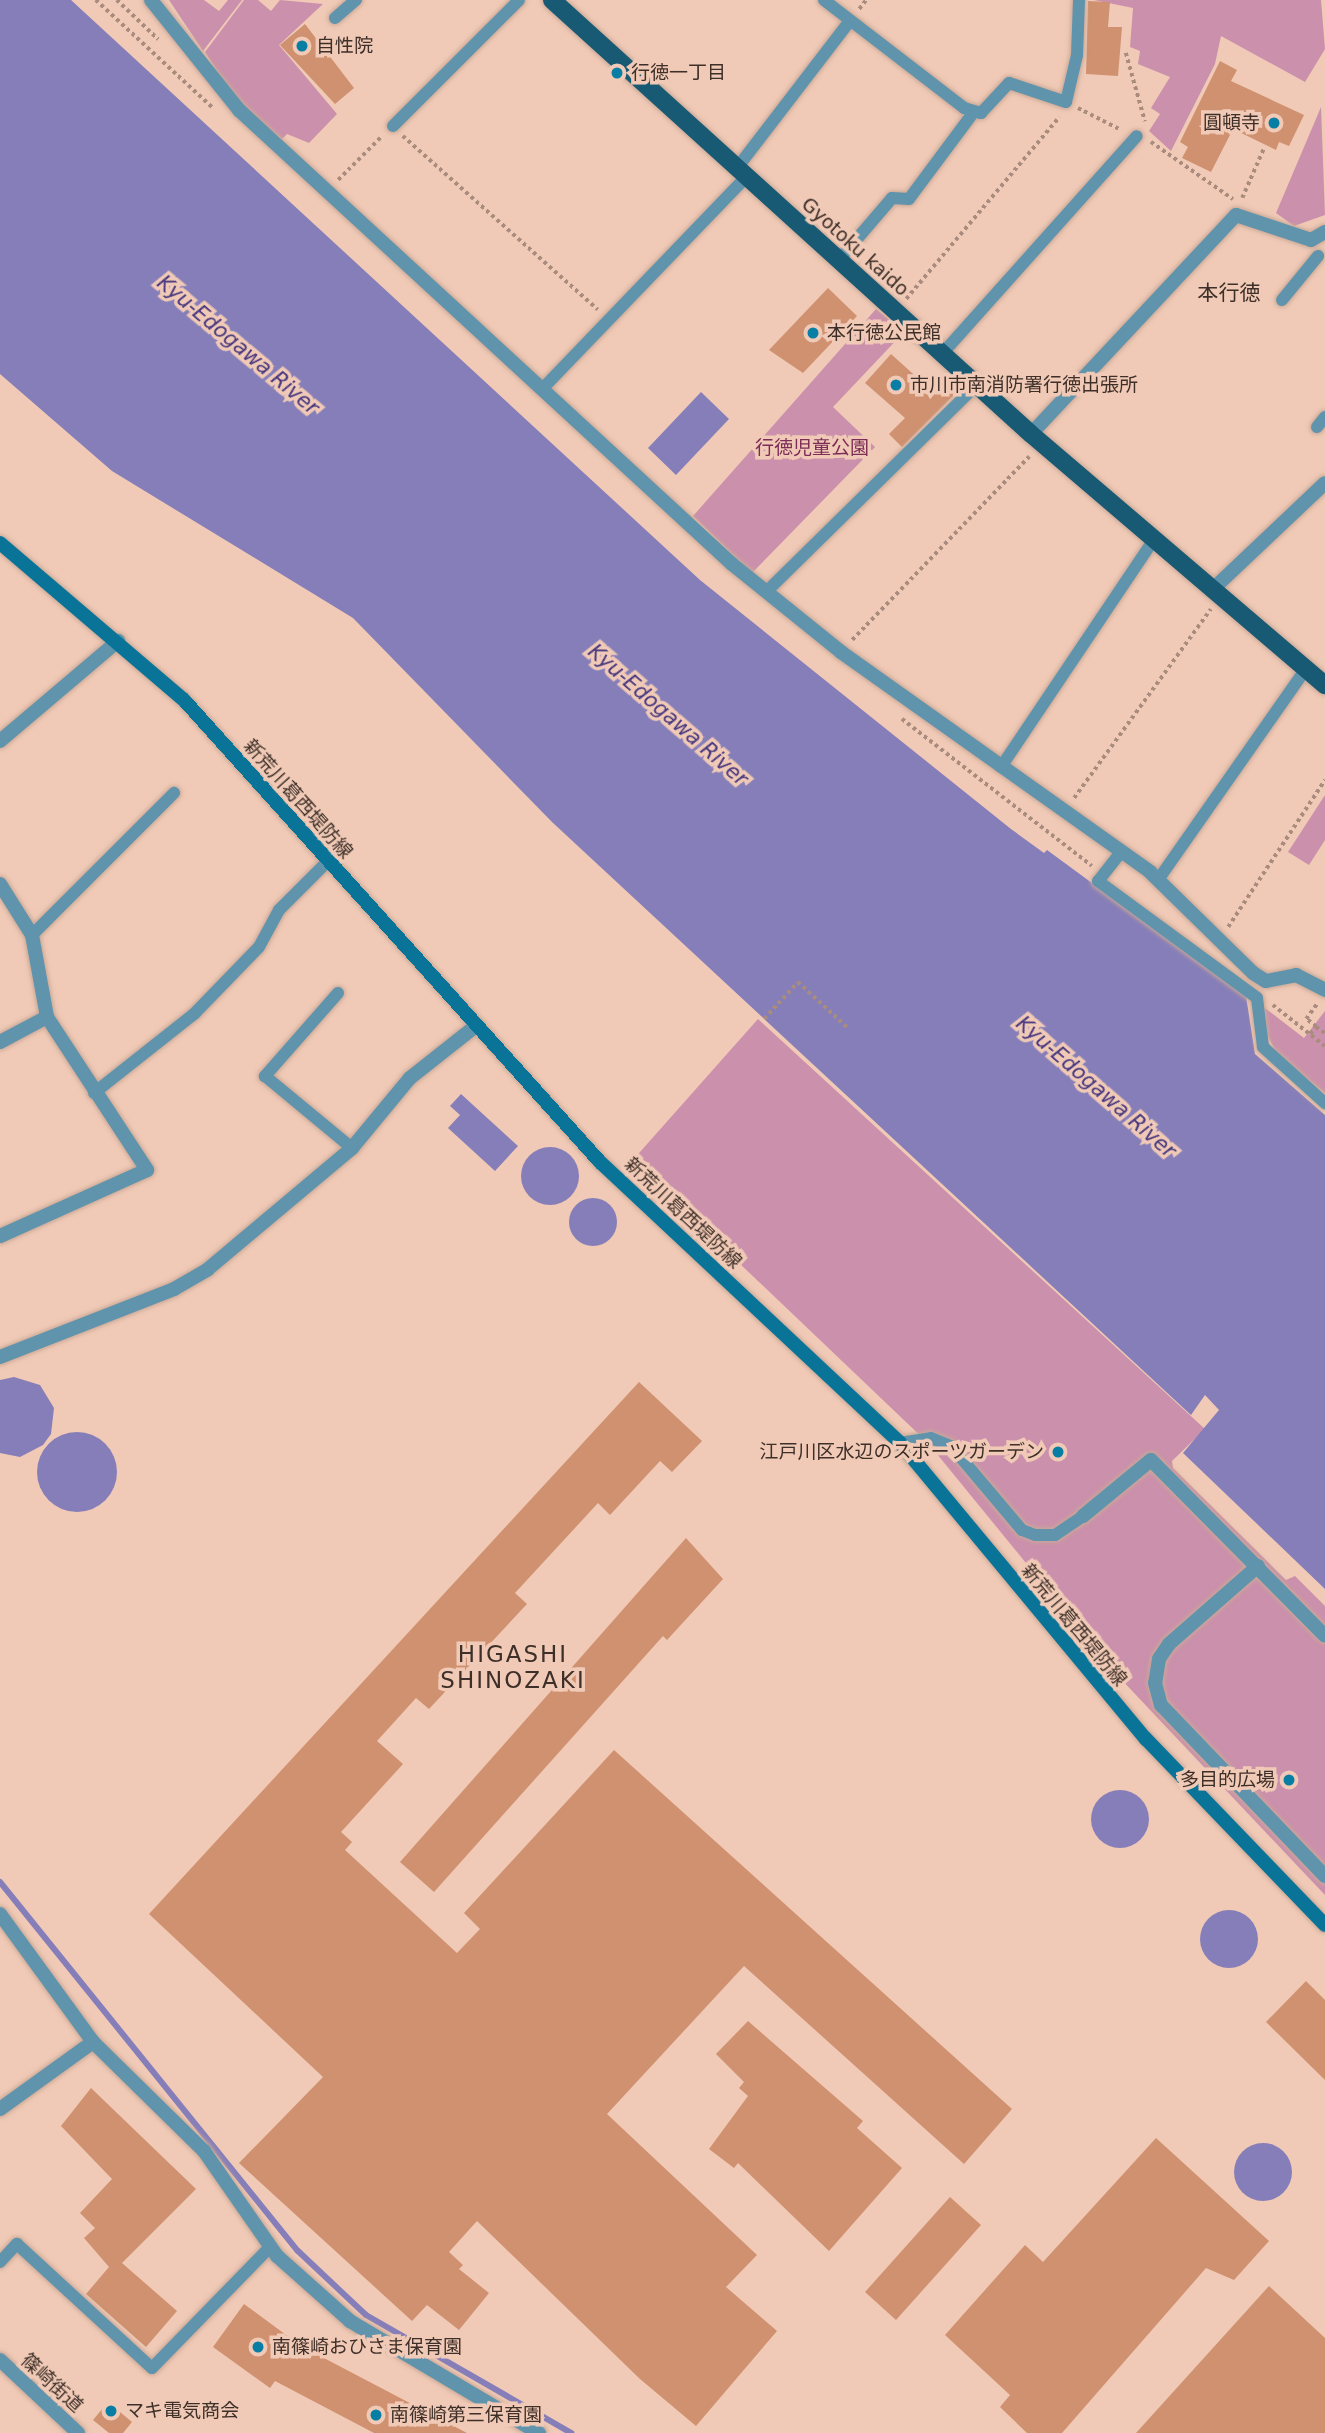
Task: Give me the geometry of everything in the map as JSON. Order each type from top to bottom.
[{"type":"main road","name":"Gyotoku kaido","points":[[552,0],[1036,439],[1325,685]]},
{"type":"main road","name":"新荒川葛西堤防線","points":[[0,543],[118,641],[184,701],[600,1162],[900,1443],[1146,1739],[1325,1925]]},
{"type":"street","points":[[151,0],[239,110],[330,189],[766,592],[841,652],[1158,880],[1217,940],[1262,979],[1292,974],[1324,994]]},
{"type":"street","points":[[1036,439],[1236,215],[1311,240],[1325,232]]},
{"type":"street","points":[[1217,592],[1325,483]]},
{"type":"street","points":[[0,741],[118,641]]},
{"type":"street","points":[[0,884],[32,935],[47,1017],[94,1093],[147,1170],[0,1236]]},
{"type":"street","points":[[0,1042],[47,1017]]},
{"type":"street","points":[[0,1357],[174,1289],[208,1269],[352,1148],[410,1078],[477,1025]]},
{"type":"street","points":[[1083,1516],[1151,1460],[1325,1636]]},
{"type":"street","points":[[1258,1566],[1169,1644],[1159,1660],[1155,1683],[1161,1705],[1325,1876]]},
{"type":"street","points":[[0,1914],[93,2042],[204,2151],[270,2247],[350,2321],[539,2433]]},
{"type":"street","points":[[0,2109],[93,2042]]},
{"type":"street","name":"篠崎街道","points":[[0,2360],[78,2433]]},
{"type":"lane","points":[[335,18],[356,0]]},
{"type":"lane","points":[[393,126],[519,0]]},
{"type":"lane","points":[[824,0],[849,22],[974,113],[981,113],[1009,83],[1068,103],[1077,55],[1079,0]]},
{"type":"lane","points":[[545,386],[742,172],[849,22]]},
{"type":"lane","points":[[838,261],[892,198],[909,199],[974,113]]},
{"type":"lane","points":[[942,354],[1140,137]]},
{"type":"lane","points":[[1282,300],[1322,259],[1311,240]]},
{"type":"lane","points":[[766,592],[977,385]]},
{"type":"lane","points":[[1001,767],[1154,539]]},
{"type":"lane","points":[[1158,880],[1306,669]]},
{"type":"lane","points":[[32,935],[174,793]]},
{"type":"lane","points":[[1121,852],[1098,881],[1257,998],[1263,1047],[1325,1103]]},
{"type":"lane","points":[[94,1093],[194,1014],[259,947],[279,910],[328,861]]},
{"type":"lane","points":[[338,993],[265,1076],[352,1148]]},
{"type":"lane","points":[[900,1443],[931,1438],[951,1446],[1022,1530],[1035,1535],[1055,1535],[1083,1516]]},
{"type":"lane","points":[[0,2262],[17,2244],[152,2368],[270,2247]]},
{"type":"path","points":[[1126,53],[1146,124],[1140,137]]},
{"type":"path","points":[[896,311],[1068,103],[1140,137],[1239,204],[1264,148]]},
{"type":"path","points":[[330,189],[393,126],[608,319]]},
{"type":"path","points":[[841,652],[1036,439]]},
{"type":"path","points":[[1065,811],[1217,592]]},
{"type":"path","points":[[1217,940],[1325,780]]},
{"type":"path","points":[[764,1019],[798,982],[849,1029]]},
{"type":"path","points":[[1324,994],[1306,1018],[1325,1034]]},
{"type":"path","points":[[1316,1027],[1309,1034],[1325,1046]]},
{"type":"green space","points":[[169,0],[204,0],[219,11],[228,0],[242,0],[203,51]]},
{"type":"green space","points":[[244,0],[258,0],[271,11],[280,0],[323,4],[279,45],[337,114],[309,143],[287,134],[282,139],[235,99],[205,52]]},
{"type":"green space","points":[[1094,0],[1321,0],[1325,49],[1305,82],[1221,36],[1215,64],[1171,151],[1149,131],[1160,114],[1151,108],[1170,77],[1138,64],[1140,51],[1130,47],[1133,8]]},
{"type":"green space","points":[[1321,107],[1325,215],[1294,226],[1276,213]]},
{"type":"green space","name":"行徳児童公園","points":[[876,309],[904,332],[833,407],[875,447],[752,573],[693,516]]},
{"type":"green space","points":[[1325,795],[1325,840],[1309,865],[1288,852]]},
{"type":"green space","points":[[1265,1008],[1304,1038],[1325,1011],[1325,1093],[1277,1054],[1267,1034]]},
{"type":"green space","name":"江戸川区水辺のスポーツガーデン","points":[[758,1019],[1205,1429],[1172,1461],[1173,1468],[1286,1580],[1295,1576],[1325,1606],[1325,1895],[1119,1677],[928,1443],[632,1161]]},
{"type":"water","name":"Kyu-Edogawa River","points":[[0,0],[71,0],[700,580],[1011,829],[1044,853],[1047,850],[1246,996],[1255,1054],[1325,1115],[1325,1589],[1183,1453],[1219,1410],[1205,1395],[1191,1415],[552,822],[353,618],[112,471],[0,374]]},
{"type":"water","points":[[701,392],[729,419],[676,475],[648,448]]},
{"type":"water","points":[[461,1094],[518,1146],[495,1171],[448,1128],[460,1115],[450,1106]]},
{"type":"water","points":[[550,1147],[561,1149],[574,1160],[579,1176],[577,1187],[566,1200],[550,1205],[539,1203],[526,1192],[521,1176],[523,1165],[534,1152]]},
{"type":"water","points":[[593,1198],[610,1205],[617,1222],[610,1239],[593,1246],[576,1239],[569,1222],[576,1205]]},
{"type":"water","points":[[14,1377],[40,1385],[54,1408],[51,1434],[43,1445],[20,1457],[0,1453],[0,1380]]},
{"type":"water","points":[[77,1432],[92,1435],[105,1444],[114,1457],[117,1472],[114,1487],[105,1500],[92,1509],[77,1512],[62,1509],[49,1500],[40,1487],[37,1472],[40,1457],[49,1444],[62,1435]]},
{"type":"water","points":[[1120,1790],[1131,1792],[1144,1803],[1149,1819],[1147,1830],[1136,1843],[1120,1848],[1109,1846],[1096,1835],[1091,1819],[1093,1808],[1104,1795]]},
{"type":"water","points":[[1229,1910],[1240,1912],[1253,1923],[1258,1939],[1256,1950],[1245,1963],[1229,1968],[1218,1966],[1205,1955],[1200,1939],[1202,1928],[1213,1915]]},
{"type":"water","points":[[1263,2143],[1274,2145],[1287,2156],[1292,2172],[1290,2183],[1279,2196],[1263,2201],[1252,2199],[1239,2188],[1234,2172],[1236,2161],[1247,2148]]},
{"type":"building","points":[[1088,1],[1110,2],[1108,27],[1122,27],[1118,76],[1086,74]]},
{"type":"building","points":[[305,24],[354,88],[335,104],[280,45]]},
{"type":"building","points":[[1220,61],[1237,70],[1231,81],[1304,115],[1289,146],[1279,142],[1276,150],[1233,129],[1211,172],[1182,158],[1188,147],[1180,142]]},
{"type":"building","name":"本行徳公民館","points":[[828,288],[857,316],[803,373],[769,350]]},
{"type":"building","points":[[891,354],[932,391],[945,378],[958,391],[902,447],[889,434],[905,418],[865,383]]},
{"type":"building","points":[[639,1382],[702,1441],[672,1472],[660,1461],[610,1515],[598,1503],[515,1593],[527,1604],[429,1709],[416,1698],[377,1741],[403,1764],[341,1832],[352,1842],[345,1850],[457,1953],[480,1929],[464,1913],[614,1750],[1012,2109],[964,2164],[744,1966],[607,2114],[757,2255],[726,2287],[777,2331],[696,2426],[640,2379],[477,2221],[449,2252],[463,2265],[459,2269],[489,2293],[459,2330],[427,2305],[412,2321],[239,2163],[323,2077],[149,1914]]},
{"type":"building","points":[[686,1538],[723,1579],[667,1640],[663,1636],[434,1892],[400,1862]]},
{"type":"building","points":[[1306,1981],[1325,2000],[1325,2080],[1266,2022]]},
{"type":"building","points":[[748,2021],[863,2121],[857,2128],[902,2168],[829,2251],[738,2163],[734,2168],[709,2149],[748,2096],[739,2088],[744,2082],[716,2054]]},
{"type":"building","points":[[91,2088],[196,2189],[122,2263],[177,2311],[146,2347],[86,2294],[109,2267],[84,2238],[95,2228],[80,2213],[112,2179],[61,2126]]},
{"type":"building","points":[[1156,2138],[1269,2241],[1234,2280],[1206,2268],[1062,2433],[1027,2433],[1000,2407],[1010,2395],[945,2335],[1025,2245],[1043,2262]]},
{"type":"building","points":[[950,2197],[981,2225],[896,2320],[865,2292]]},
{"type":"building","points":[[1269,2286],[1325,2338],[1325,2433],[1136,2433]]},
{"type":"building","points":[[244,2304],[301,2346],[467,2433],[374,2433],[275,2381],[270,2388],[213,2347]]},
{"type":"building","points":[[108,2402],[132,2422],[123,2433],[109,2433],[93,2420]]},
{"type":"waterway","points":[[0,1882],[298,2251],[366,2315],[571,2433]]},
{"type":"place","name":"自性院","points":[[302,46]]},
{"type":"place","name":"行徳一丁目","points":[[617,73]]},
{"type":"place","name":"圓頓寺","points":[[1274,123]]},
{"type":"place","name":"本行徳公民館","points":[[813,333]]},
{"type":"place","name":"市川市南消防署行徳出張所","points":[[896,385]]},
{"type":"place","name":"江戸川区水辺のスポーツガーデン","points":[[1058,1452]]},
{"type":"place","name":"多目的広場","points":[[1289,1780]]},
{"type":"place","name":"南篠崎おひさま保育園","points":[[258,2347]]},
{"type":"place","name":"マキ電気商会","points":[[111,2411]]},
{"type":"place","name":"南篠崎第三保育園","points":[[376,2415]]},
{"type":"district","name":"本行徳","points":[[1229,293]]},
{"type":"district","name":"HIGASHI SHINOZAKI","points":[[513,1667]]}]
